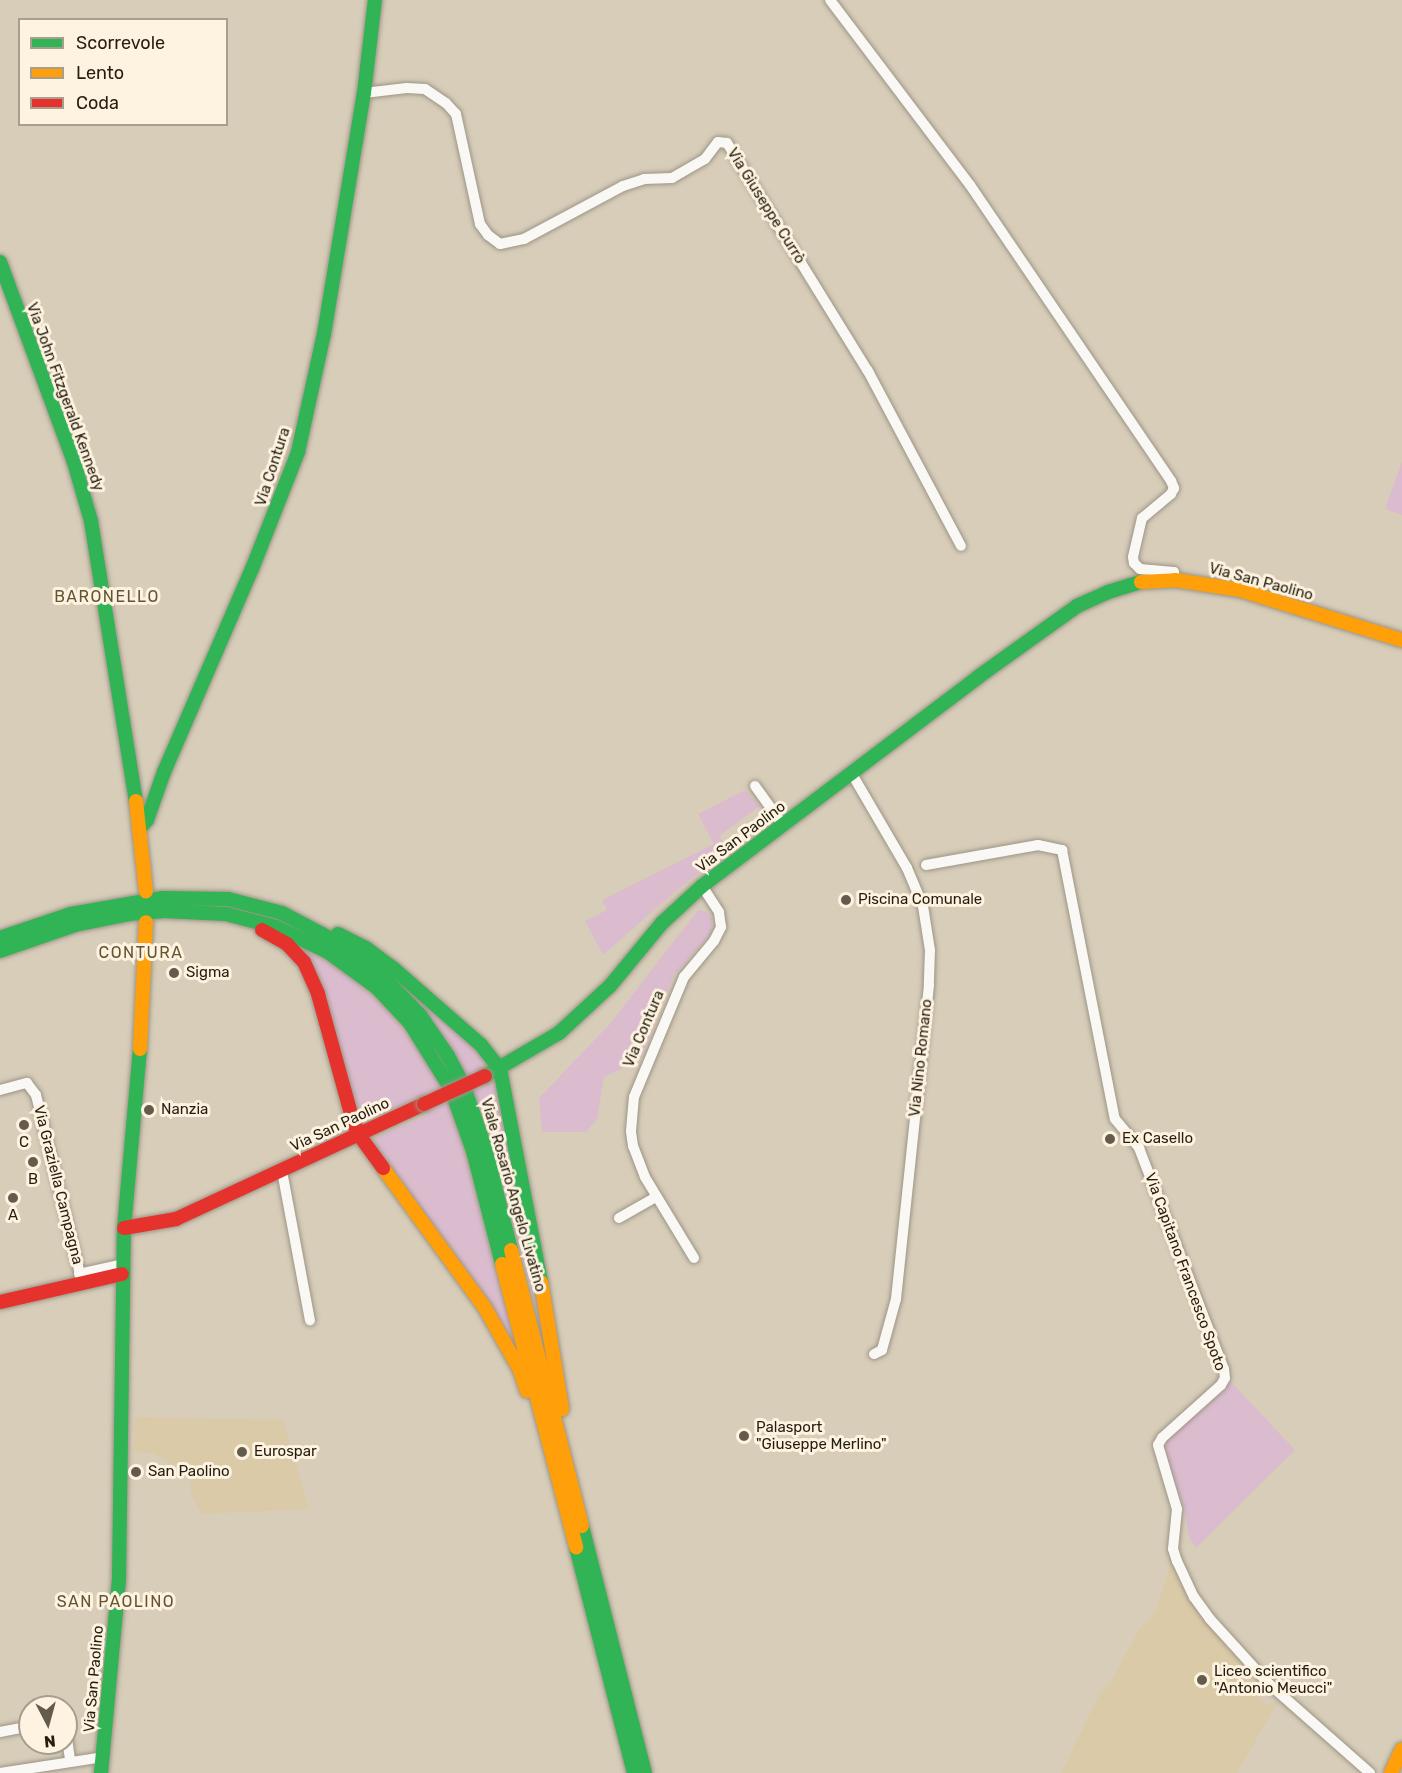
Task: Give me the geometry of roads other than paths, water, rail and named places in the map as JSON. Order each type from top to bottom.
[{"type":"street","name":"Via Contura","points":[[140,828],[147,820],[164,772],[252,569],[298,452],[324,333],[364,93],[375,0]]},
{"type":"street","points":[[830,0],[970,185],[1171,481],[1172,494],[1142,518],[1134,563],[1140,569],[1174,572],[1175,580]]},
{"type":"street","name":"Via Giuseppe Currò","points":[[364,93],[407,88],[425,89],[446,103],[456,114],[480,224],[488,235],[500,244],[524,239],[623,186],[644,179],[672,178],[705,159],[718,142],[727,142],[868,371],[961,546]]},
{"type":"street","name":"Via John Fitzgerald Kennedy","points":[[0,262],[74,462],[91,521],[100,565],[140,828]]},
{"type":"street","name":"Via San Paolino","points":[[124,1228],[176,1219],[500,1069],[559,1033],[592,1005],[662,923],[702,886],[978,677],[1077,606],[1108,592],[1143,582],[1175,580],[1206,583],[1240,590],[1402,640]]},
{"type":"street","name":"Via Nino Romano","points":[[852,774],[911,877],[923,906],[930,950],[929,985],[896,1299],[882,1350],[874,1354]]},
{"type":"street","points":[[754,786],[783,825]]},
{"type":"street","points":[[140,828],[146,891]]},
{"type":"street","name":"Via Capitano Francesco Spoto","points":[[926,865],[1038,845],[1062,850],[1115,1119],[1139,1148],[1224,1369],[1225,1378],[1221,1385],[1162,1438],[1158,1445],[1177,1509],[1173,1549],[1177,1562],[1194,1597],[1210,1619],[1260,1675],[1348,1756],[1370,1773]]},
{"type":"street","name":"Via Contura","points":[[694,1258],[642,1170],[633,1146],[632,1114],[644,1072],[684,977],[714,941],[721,927],[719,912],[702,886]]},
{"type":"street","name":"Viale Rosario Angelo Livatino","points":[[0,938],[70,914],[163,898],[228,899],[260,906],[299,920],[360,958],[403,996],[435,1036],[462,1084],[474,1112],[510,1235],[634,1773]]},
{"type":"street","name":"Viale Rosario Angelo Livatino","points":[[0,951],[75,926],[129,914],[164,911],[226,914],[292,933],[340,960],[376,987],[410,1023],[437,1062],[451,1089],[473,1151],[645,1773]]},
{"type":"street","points":[[226,914],[287,944],[304,962],[318,994],[353,1121],[359,1135],[469,1283],[504,1339],[520,1370],[569,1497]]},
{"type":"street","points":[[299,920],[339,934],[366,948],[481,1045],[500,1069],[552,1341],[569,1497]]},
{"type":"street","name":"Via San Paolino","points":[[101,1773],[119,1578],[123,1437],[124,1228],[141,1023],[146,922]]},
{"type":"street","name":"Via Graziella Campagna","points":[[0,1090],[27,1083],[36,1095],[80,1278]]},
{"type":"street","points":[[282,1171],[310,1320]]},
{"type":"street","points":[[619,1218],[656,1197]]},
{"type":"street","points":[[0,1302],[80,1278],[123,1269]]},
{"type":"street","points":[[0,1732],[18,1728]]},
{"type":"street","points":[[1391,1773],[1402,1749]]},
{"type":"street","points":[[69,1755],[70,1761]]},
{"type":"street","points":[[0,1773],[103,1757]]},
{"type":"place","name":"Piscina Comunale","points":[[846,900]]},
{"type":"place","name":"Sigma","points":[[174,973]]},
{"type":"place","name":"Nanzia","points":[[149,1110]]},
{"type":"place","name":"C","points":[[24,1125]]},
{"type":"place","name":"Ex Casello","points":[[1110,1139]]},
{"type":"place","name":"B","points":[[33,1162]]},
{"type":"place","name":"A","points":[[13,1198]]},
{"type":"place","name":"Palasport \"Giuseppe Merlino\"","points":[[744,1436]]},
{"type":"place","name":"Eurospar","points":[[242,1452]]},
{"type":"place","name":"San Paolino","points":[[136,1472]]},
{"type":"place","name":"Liceo scientifico \"Antonio Meucci\"","points":[[1202,1680]]},
{"type":"district","name":"BARONELLO","points":[[107,597]]},
{"type":"district","name":"CONTURA","points":[[141,953]]},
{"type":"district","name":"SAN PAOLINO","points":[[116,1602]]}]
